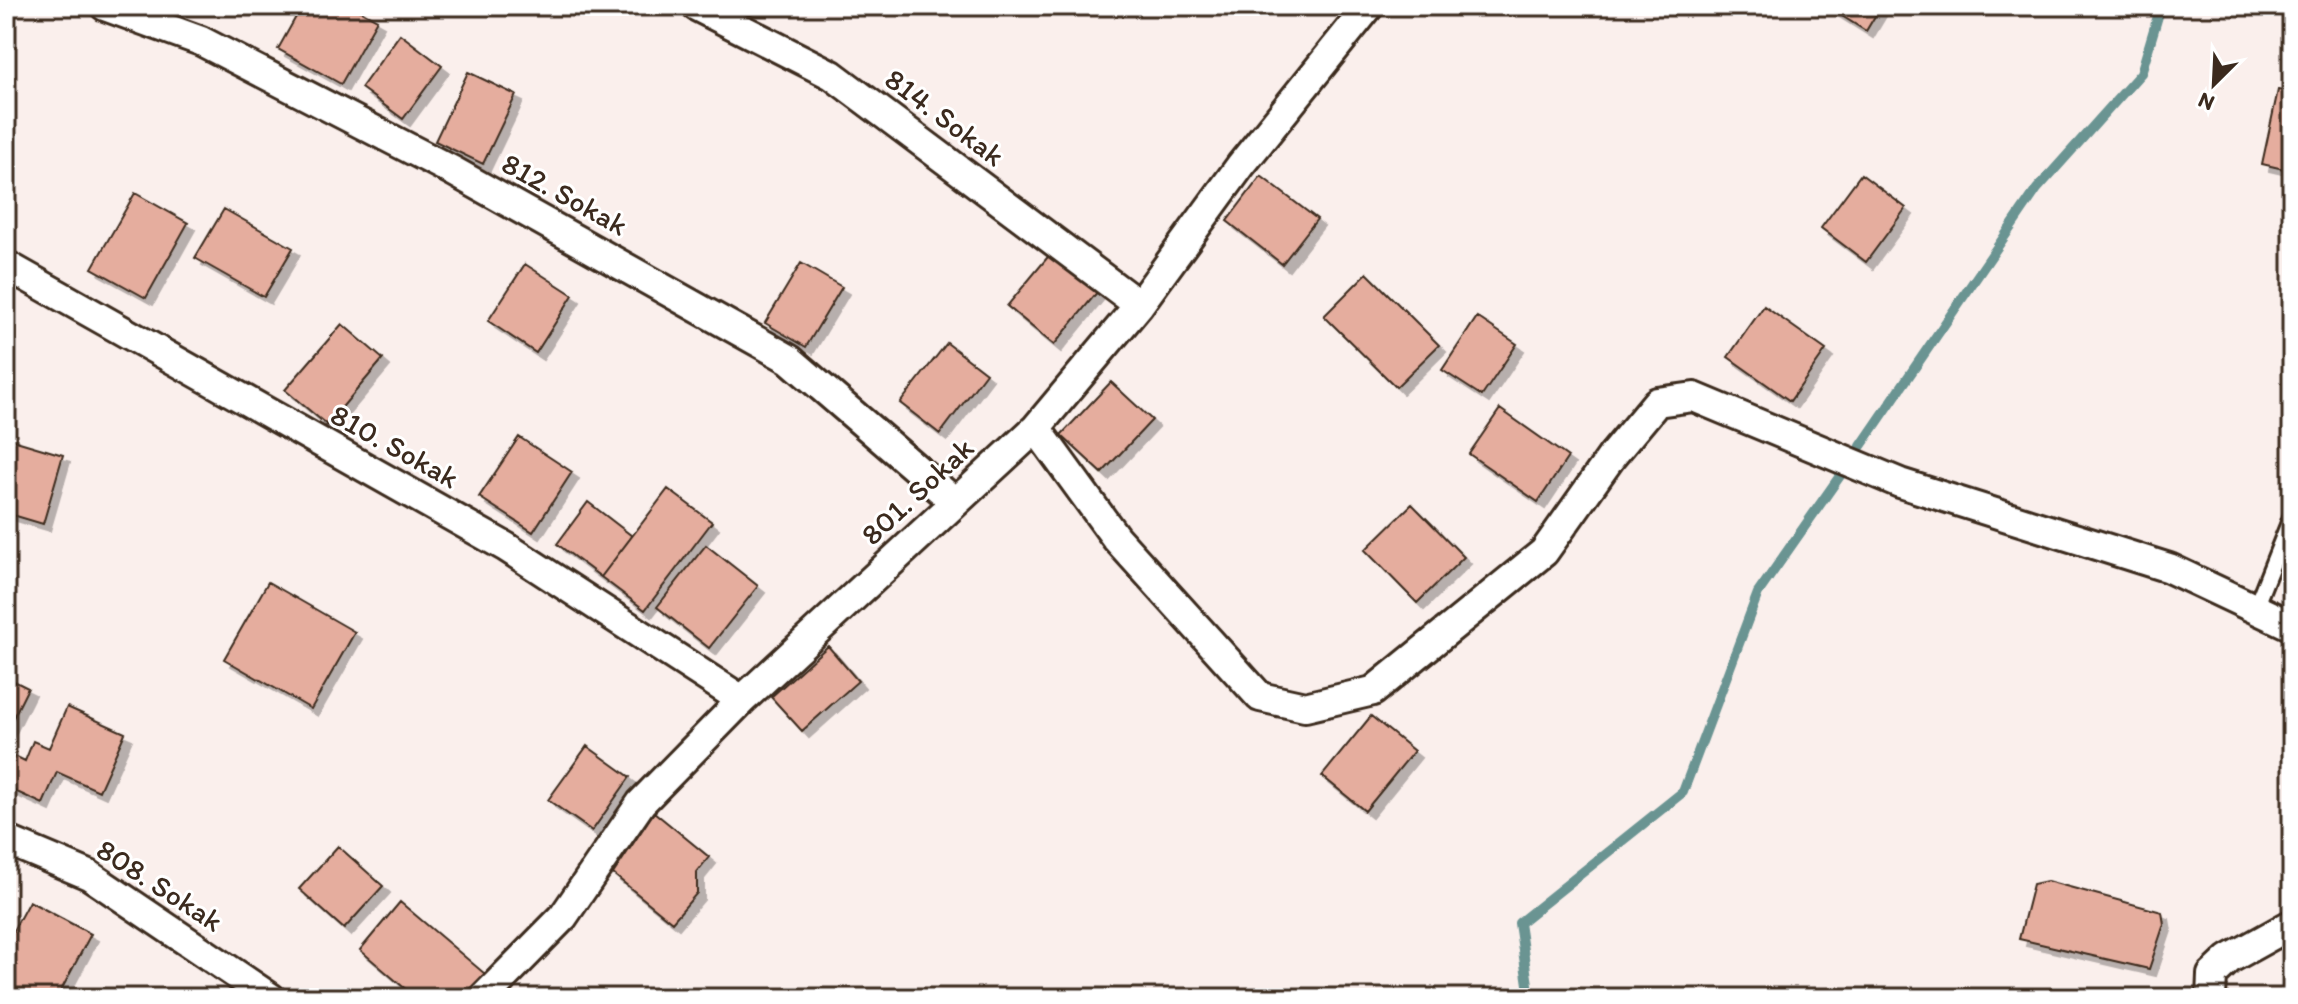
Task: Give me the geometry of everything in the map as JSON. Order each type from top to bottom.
[{"type":"street","name":"812. Sokak","points":[[105,6],[201,41],[341,113],[453,171],[789,359],[955,502]]},
{"type":"street","name":"814. Sokak","points":[[696,6],[832,75],[1139,305]]},
{"type":"street","name":"801. Sokak","points":[[483,998],[563,917],[641,803],[742,700],[1036,428],[1139,305],[1241,165],[1369,6]]},
{"type":"street","name":"810. Sokak","points":[[6,265],[506,547],[742,700]]},
{"type":"street","points":[[1036,428],[1116,538],[1260,697],[1305,707],[1373,691],[1544,552],[1612,456],[1657,402],[1694,397],[1900,483],[2169,568],[2292,626]]},
{"type":"street","name":"808. Sokak","points":[[6,840],[89,875],[271,998]]},
{"type":"street","points":[[2211,998],[2212,975],[2229,959],[2292,924]]},
{"type":"lane","points":[[2255,608],[2292,515]]},
{"type":"building","points":[[302,6],[352,6],[377,20],[341,84],[278,49]]},
{"type":"building","points":[[1826,6],[1881,6],[1866,31]]},
{"type":"building","points":[[400,34],[442,66],[403,119],[361,88]]},
{"type":"building","points":[[468,72],[516,95],[483,164],[435,141]]},
{"type":"building","points":[[2278,90],[2292,93],[2292,171],[2262,164]]},
{"type":"building","points":[[1861,174],[1906,208],[1866,262],[1821,228]]},
{"type":"building","points":[[1261,176],[1317,219],[1282,264],[1227,221]]},
{"type":"building","points":[[135,193],[188,223],[146,298],[92,268]]},
{"type":"building","points":[[224,209],[293,248],[264,297],[195,258]]},
{"type":"building","points":[[1052,252],[1099,290],[1054,345],[1007,306]]},
{"type":"building","points":[[801,263],[842,287],[806,347],[765,323]]},
{"type":"building","points":[[525,264],[573,295],[536,353],[488,321]]},
{"type":"building","points":[[1367,273],[1439,345],[1396,387],[1324,316]]},
{"type":"building","points":[[1764,306],[1826,350],[1790,401],[1728,357]]},
{"type":"building","points":[[1477,317],[1517,344],[1482,396],[1442,370]]},
{"type":"building","points":[[342,324],[383,359],[327,425],[285,390]]},
{"type":"building","points":[[947,343],[986,373],[940,434],[900,403]]},
{"type":"building","points":[[1111,382],[1152,420],[1102,473],[1061,435]]},
{"type":"building","points":[[1500,409],[1568,457],[1538,502],[1469,454]]},
{"type":"building","points":[[519,437],[572,472],[533,532],[479,497]]},
{"type":"building","points":[[6,438],[63,455],[43,524],[6,513]]},
{"type":"building","points":[[668,489],[712,522],[645,610],[601,577]]},
{"type":"building","points":[[588,502],[632,536],[601,577],[557,544]]},
{"type":"building","points":[[1412,504],[1464,557],[1417,603],[1365,550]]},
{"type":"building","points":[[706,545],[758,586],[709,648],[657,607]]},
{"type":"building","points":[[268,582],[355,632],[311,709],[224,659]]},
{"type":"building","points":[[828,646],[858,681],[802,731],[771,697]]},
{"type":"building","points":[[6,677],[28,688],[6,732]]},
{"type":"building","points":[[67,707],[125,733],[99,791],[57,772],[43,804],[6,787],[6,776],[15,756],[25,761],[33,741],[49,748]]},
{"type":"building","points":[[1371,716],[1414,751],[1365,811],[1322,776]]},
{"type":"building","points":[[587,746],[630,777],[592,831],[548,800]]},
{"type":"building","points":[[654,812],[709,857],[697,872],[697,893],[672,922],[613,874]]},
{"type":"building","points":[[338,846],[383,886],[344,929],[299,889]]},
{"type":"building","points":[[2047,881],[2162,912],[2164,924],[2149,969],[2019,939],[2033,884]]},
{"type":"building","points":[[29,901],[91,934],[57,998],[29,998],[6,985],[6,944]]},
{"type":"building","points":[[400,902],[491,979],[475,998],[416,998],[360,950]]},
{"type":"waterway","points":[[1861,446],[2037,189],[2141,73],[2161,6]]},
{"type":"waterway","points":[[1530,998],[1519,923],[1683,792],[1758,593],[1842,473]]}]
